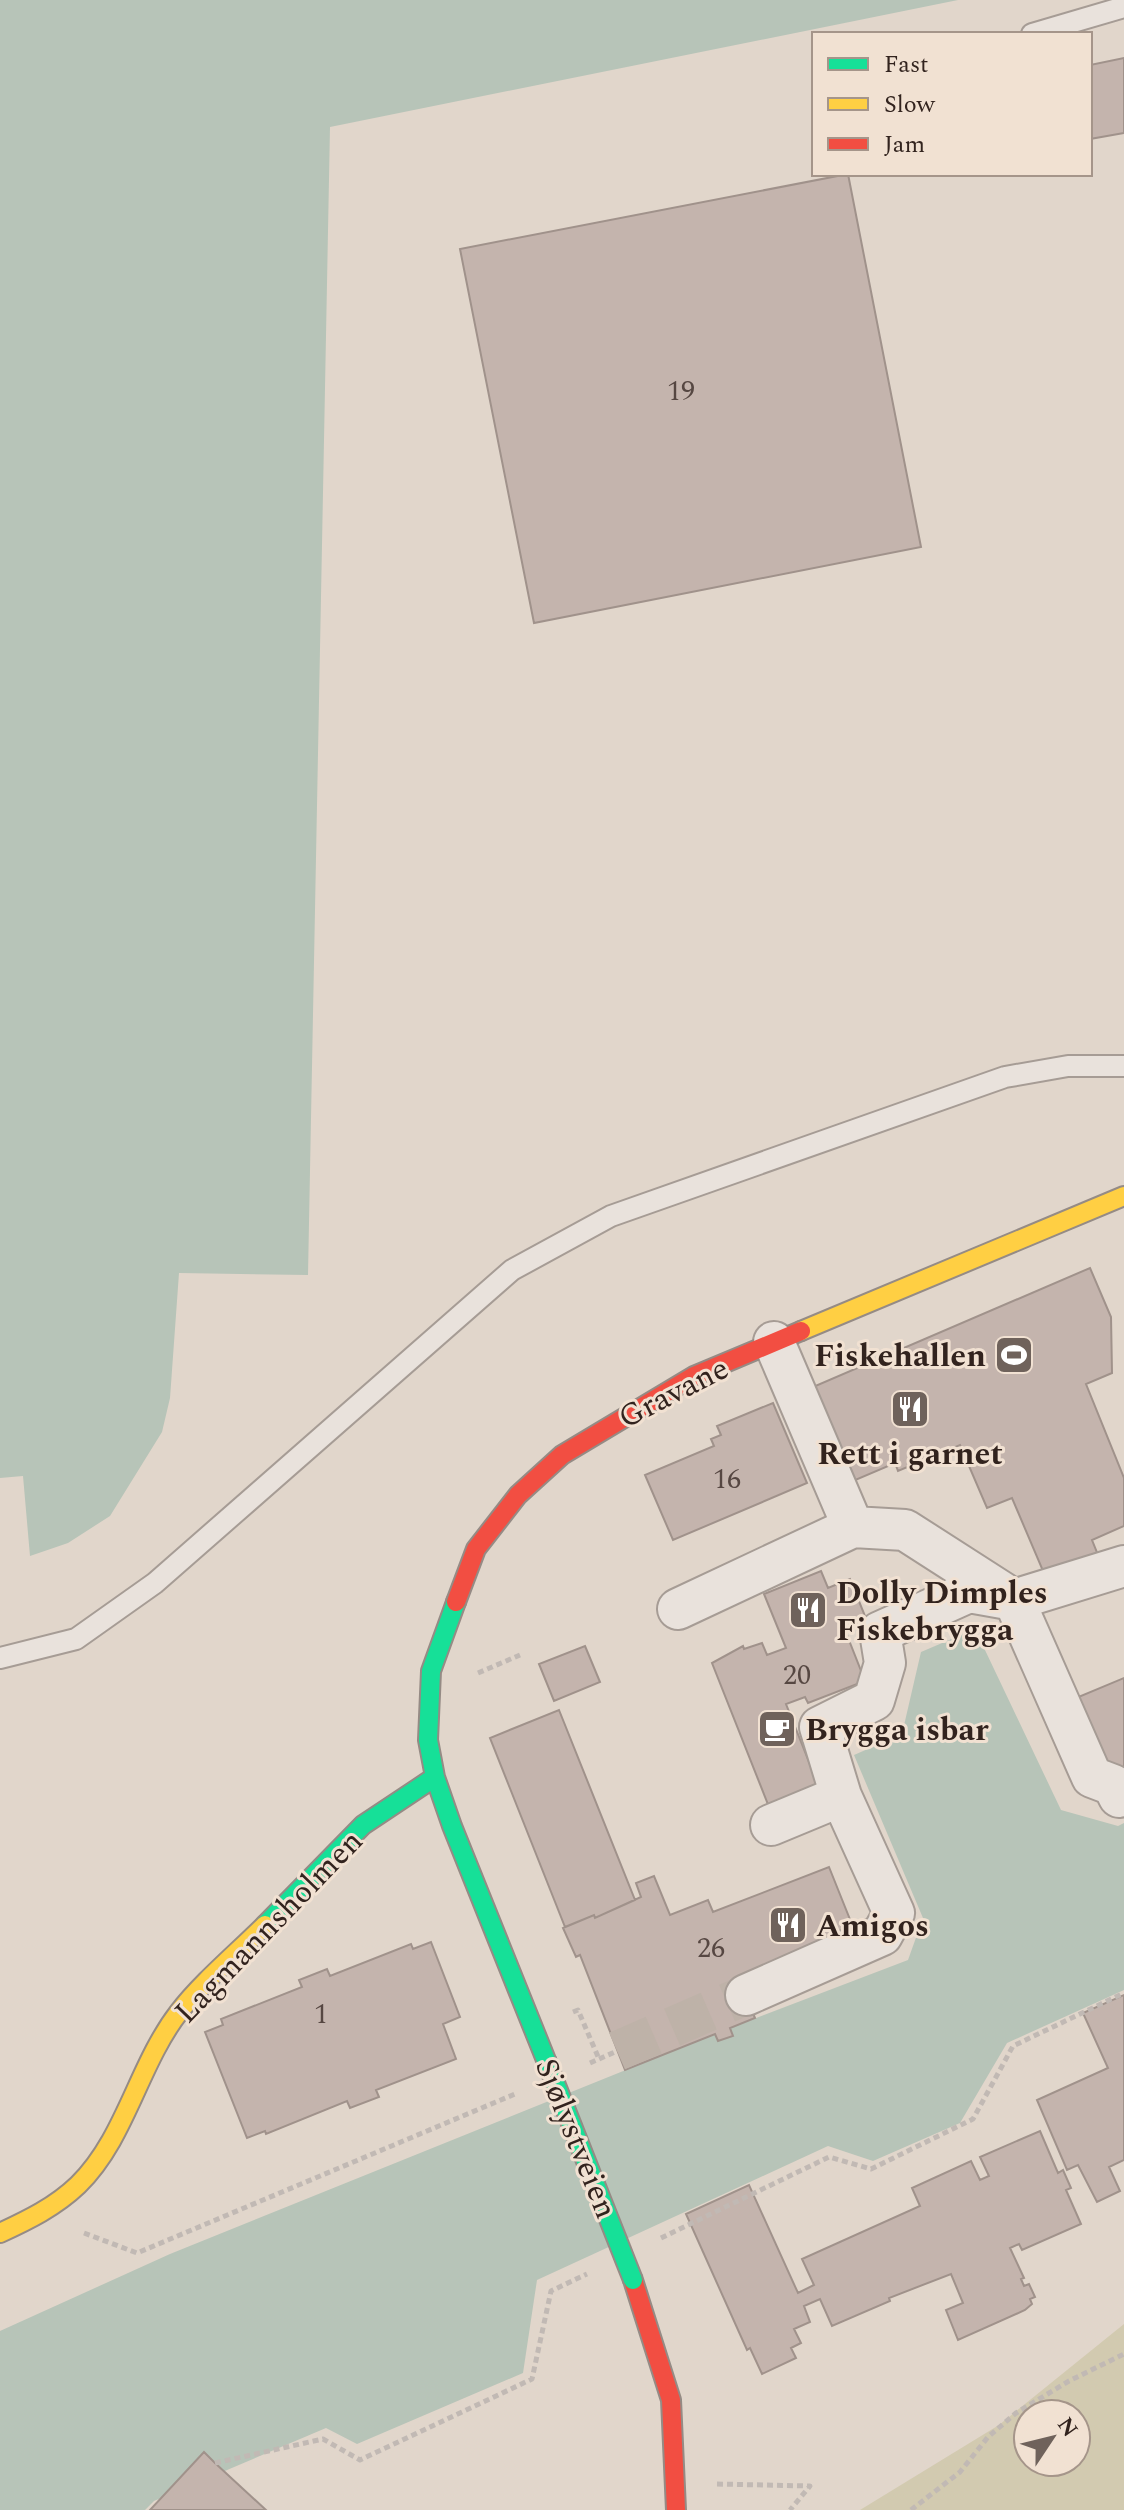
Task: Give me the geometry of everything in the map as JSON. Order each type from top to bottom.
[{"type":"street","name":"Gravane","points":[[435,1777],[428,1740],[431,1671],[476,1549],[518,1495],[562,1455],[694,1376],[1124,1196]]},
{"type":"street","points":[[774,1342],[853,1527]]},
{"type":"street","points":[[678,1609],[853,1527],[905,1530],[1014,1600],[1092,1777],[1113,1785],[1119,1797]]},
{"type":"street","points":[[746,1995],[882,1935],[894,1913],[841,1796],[820,1727],[874,1700],[885,1663],[880,1632],[969,1592],[1014,1600],[1124,1566]]},
{"type":"street","name":"Sjølystveien","points":[[435,1777],[633,2280],[671,2400],[676,2510]]},
{"type":"street","name":"Lagmannsholmen","points":[[0,2233],[39,2215],[78,2185],[108,2146],[179,2012],[363,1825],[435,1777]]},
{"type":"street","points":[[771,1825],[841,1796]]},
{"type":"lane","points":[[1039,32],[1124,7]]},
{"type":"lane","points":[[0,1658],[76,1639],[155,1583],[512,1270],[611,1216],[1005,1077],[1068,1066],[1124,1066]]},
{"type":"path","points":[[473,1675],[520,1655]]},
{"type":"path","points":[[648,2244],[829,2157],[871,2169],[973,2119],[1013,2046],[1124,1993]]},
{"type":"path","points":[[578,2010],[599,2059]]},
{"type":"path","points":[[585,2065],[617,2051]]},
{"type":"path","points":[[39,2215],[137,2253],[527,2089]]},
{"type":"path","points":[[215,2463],[323,2439],[360,2460],[532,2379],[551,2291],[593,2271]]},
{"type":"path","points":[[911,2510],[960,2472],[988,2437],[1016,2413],[1069,2381],[1124,2354]]},
{"type":"path","points":[[676,2484],[810,2486],[790,2510]]},
{"type":"shaded area","points":[[0,0],[958,0],[330,127],[308,1275],[179,1273],[170,1398],[162,1432],[110,1516],[68,1543],[30,1556],[23,1476],[0,1478]]},
{"type":"shaded area","points":[[975,1629],[1061,1810],[1118,1826],[1124,1823],[1124,1990],[1007,2043],[960,2123],[873,2161],[828,2146],[537,2280],[523,2373],[357,2444],[326,2428],[154,2501],[145,2510],[0,2510],[0,2331],[170,2254],[715,2034],[718,2041],[732,2036],[730,2028],[908,1960],[923,1918],[854,1755],[902,1734],[921,1652]]},
{"type":"shaded area","points":[[1124,2324],[1124,2510],[860,2510],[1012,2414],[1012,2478],[1092,2478],[1092,2398],[1032,2398]]},
{"type":"building","points":[[1124,58],[1124,133],[1092,139],[1092,65]]},
{"type":"building","points":[[848,176],[921,547],[534,623],[460,249]]},
{"type":"building","points":[[1090,1268],[1111,1317],[1112,1373],[1086,1384],[1124,1478],[1124,1526],[1092,1540],[1098,1555],[1046,1578],[1012,1498],[987,1508],[960,1445],[898,1471],[895,1463],[846,1484],[806,1390]]},
{"type":"building","points":[[773,1403],[807,1483],[673,1540],[645,1475],[714,1446],[711,1439],[721,1435],[717,1426]]},
{"type":"building","points":[[821,1571],[828,1588],[850,1579],[867,1621],[845,1630],[865,1681],[808,1703],[805,1697],[786,1704],[821,1792],[771,1812],[712,1663],[743,1646],[744,1649],[762,1643],[767,1655],[786,1648],[764,1594]]},
{"type":"building","points":[[585,1646],[600,1682],[554,1701],[539,1664]]},
{"type":"building","points":[[1124,1678],[1124,1768],[1108,1774],[1076,1698]]},
{"type":"building","points":[[559,1710],[635,1900],[565,1927],[490,1738]]},
{"type":"building","points":[[829,1867],[859,1942],[743,1989],[755,2018],[730,2028],[733,2036],[718,2041],[715,2034],[625,2070],[580,1955],[576,1957],[563,1928],[594,1915],[595,1918],[641,1897],[636,1883],[654,1876],[670,1915],[708,1900],[713,1912]]},
{"type":"building","points":[[431,1942],[460,2017],[443,2024],[456,2059],[376,2090],[379,2097],[350,2108],[347,2101],[266,2134],[265,2131],[247,2138],[205,2032],[223,2025],[221,2019],[302,1987],[299,1980],[327,1969],[330,1976],[411,1944],[413,1949]]},
{"type":"building","points":[[1124,1995],[1124,2160],[1109,2167],[1120,2191],[1097,2202],[1078,2165],[1067,2170],[1037,2100],[1108,2068],[1083,2013]]},
{"type":"building","points":[[1040,2131],[1058,2173],[1063,2170],[1071,2188],[1066,2190],[1081,2224],[1022,2250],[1019,2244],[1010,2248],[1024,2278],[1021,2279],[1024,2286],[1029,2284],[1035,2297],[1030,2299],[1032,2304],[958,2340],[946,2310],[963,2303],[951,2274],[889,2298],[890,2301],[832,2326],[820,2299],[804,2306],[810,2322],[794,2329],[801,2343],[791,2348],[796,2358],[762,2374],[750,2348],[747,2350],[686,2214],[749,2185],[798,2293],[814,2285],[802,2259],[920,2206],[912,2188],[971,2161],[980,2180],[989,2176],[980,2157]]},
{"type":"building","points":[[204,2452],[215,2463],[266,2510],[150,2510]]},
{"type":"tunnel","points":[[617,2051],[746,1995]]},
{"type":"traffic: fast","points":[[456,1602],[431,1671],[428,1740],[435,1777],[546,2060]]},
{"type":"traffic: fast","points":[[265,1925],[363,1825],[435,1777]]},
{"type":"traffic: fast","points":[[546,2060],[633,2280]]},
{"type":"traffic: slow","points":[[801,1331],[1124,1196]]},
{"type":"traffic: slow","points":[[0,2233],[31,2218],[78,2185],[108,2146],[153,2055],[179,2012],[265,1925]]},
{"type":"traffic: jam","points":[[456,1602],[476,1549],[518,1495],[562,1455],[694,1376],[801,1331]]},
{"type":"traffic: jam","points":[[633,2280],[671,2400],[676,2510]]},
{"type":"place","name":"Fiskehallen","points":[[1014,1355]]},
{"type":"place","name":"Rett i garnet","points":[[910,1409]]},
{"type":"place","name":"Dolly Dimples Fiskebrygga","points":[[808,1610]]},
{"type":"place","name":"Brygga isbar","points":[[777,1729]]},
{"type":"place","name":"Amigos","points":[[788,1925]]}]
